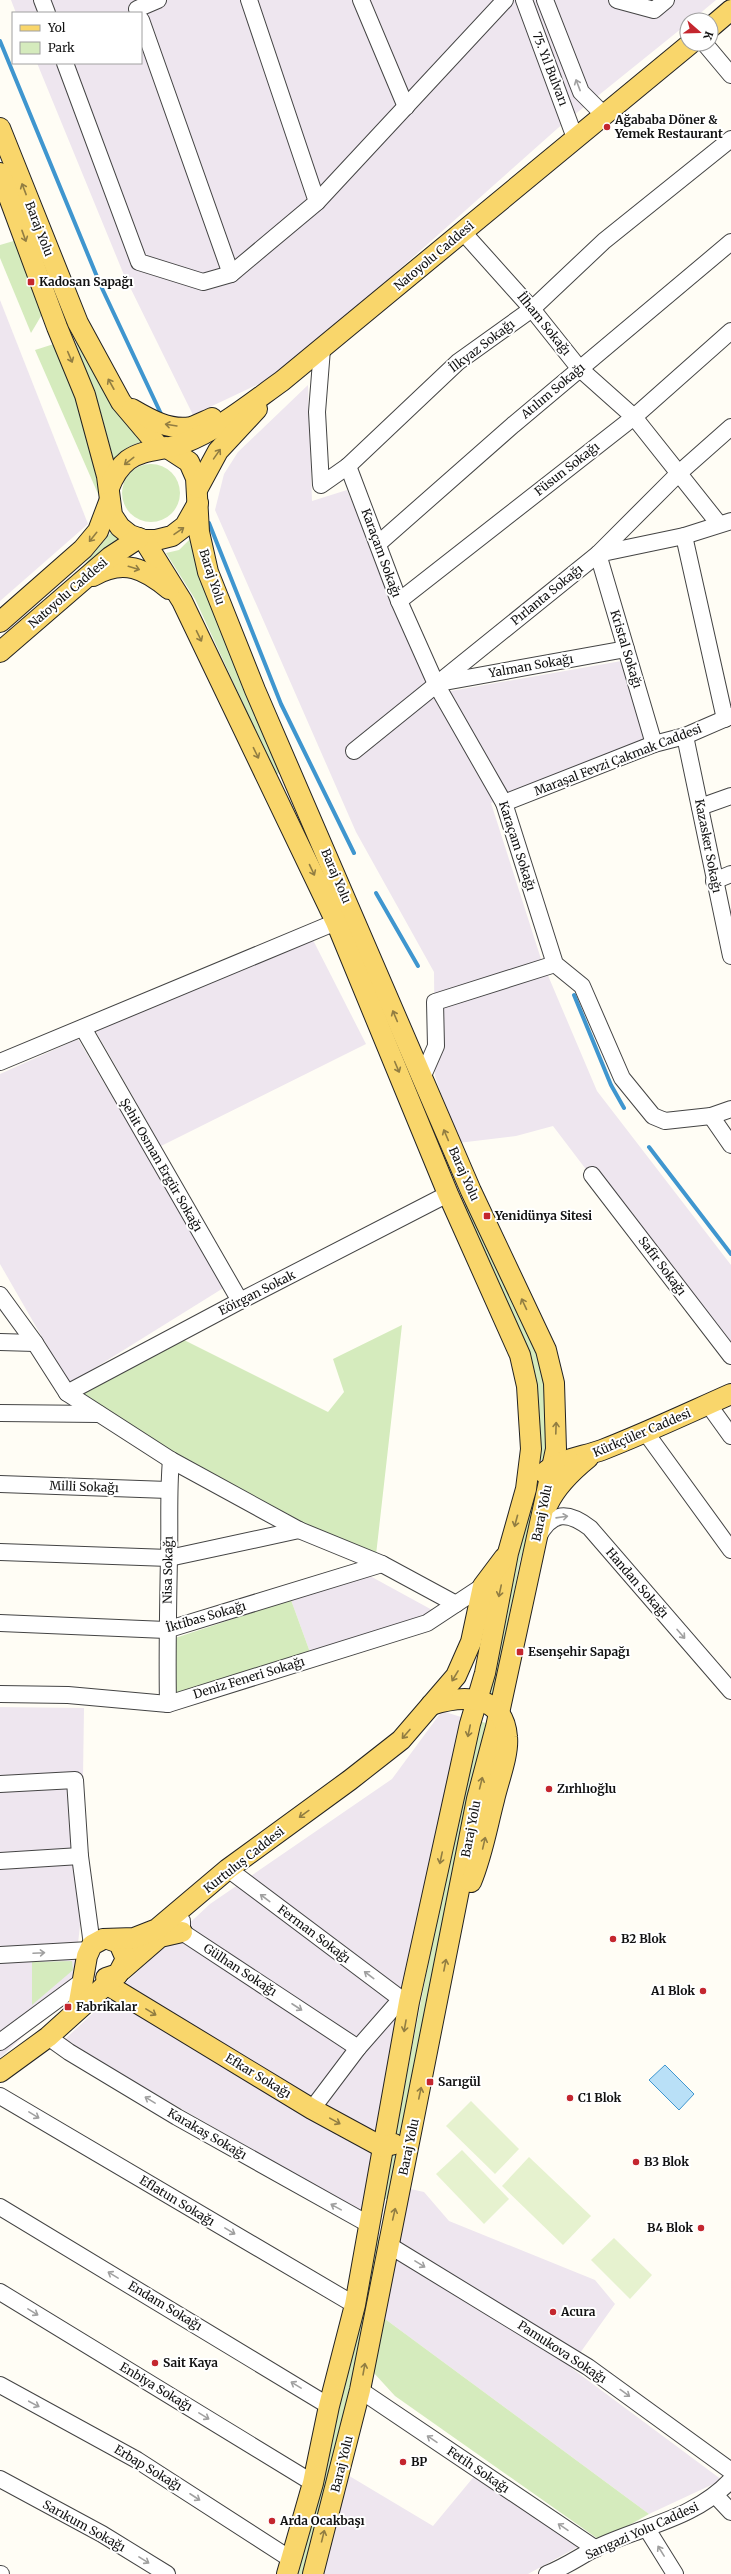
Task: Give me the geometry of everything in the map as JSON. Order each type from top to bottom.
[{"type":"main road","points":[[719,20],[731,10]]},
{"type":"main road","name":"Natoyolu Caddesi","points":[[163,448],[183,444],[214,428],[282,381],[464,232],[603,114],[680,52]]},
{"type":"main road","name":"Baraj Yolu","points":[[0,128],[63,289],[78,323],[121,402],[163,448]]},
{"type":"main road","name":"Baraj Yolu","points":[[0,173],[57,327],[85,395],[109,495]]},
{"type":"main road","points":[[121,402],[147,418],[169,426],[191,427],[233,411],[282,381]]},
{"type":"main road","points":[[198,494],[196,478],[189,462],[163,448],[140,453],[128,460],[114,475],[109,495],[112,515],[120,527],[130,536],[142,539],[172,536],[185,526],[218,451],[282,381]]},
{"type":"main road","name":"Baraj Yolu","points":[[198,494],[199,532],[208,572],[344,918],[448,1194],[520,1355],[527,1386],[531,1449],[526,1489],[508,1553],[485,1673],[405,2000],[370,2226],[355,2306],[329,2406],[313,2483],[290,2567]]},
{"type":"main road","name":"Natoyolu Caddesi","points":[[0,622],[83,549],[98,531],[109,495]]},
{"type":"main road","name":"Natoyolu Caddesi","points":[[0,652],[110,557],[142,539]]},
{"type":"main road","name":"Baraj Yolu","points":[[142,539],[182,601],[344,918],[422,1078],[468,1185],[546,1350],[554,1383],[557,1412],[556,1449],[551,1466],[536,1542],[498,1714],[477,1799],[412,2131],[387,2244],[360,2390],[313,2574]]},
{"type":"main road","points":[[73,588],[99,573],[126,566],[150,573],[182,601]]},
{"type":"main road","points":[[448,1194],[468,1185]]},
{"type":"main road","name":"Kürkçüler Caddesi","points":[[551,1466],[593,1454],[646,1433],[731,1394]]},
{"type":"main road","points":[[541,1517],[554,1492],[569,1474],[593,1454]]},
{"type":"main road","points":[[526,1489],[551,1466]]},
{"type":"main road","points":[[507,1669],[498,1674],[485,1673],[473,1666],[469,1655],[483,1586],[508,1553]]},
{"type":"main road","name":"Kurtuluş Caddesi","points":[[92,1955],[134,1938],[147,1935],[157,1929],[228,1869],[350,1780],[401,1740],[456,1676],[471,1642]]},
{"type":"main road","points":[[431,1705],[453,1698],[478,1699],[489,1704],[498,1714]]},
{"type":"main road","points":[[0,2072],[48,2037],[78,2008],[160,1937],[182,1932]]},
{"type":"main road","points":[[119,1944],[125,1953],[116,1976],[108,1979],[102,1978],[92,1972],[92,1955],[119,1944]]},
{"type":"main road","points":[[78,2008],[92,1955]]},
{"type":"main road","name":"Efkar Sokağı","points":[[116,1976],[312,2108],[382,2147]]},
{"type":"main road","points":[[382,2147],[397,2143],[412,2131]]},
{"type":"street","points":[[42,0],[47,12]]},
{"type":"street","points":[[138,11],[158,0]]},
{"type":"street","points":[[249,0],[317,202]]},
{"type":"street","points":[[361,0],[406,107]]},
{"type":"street","points":[[65,64],[140,262],[203,282],[231,274],[317,202],[406,107],[489,7],[505,0]]},
{"type":"street","name":"75. Yıl Bulvarı","points":[[524,0],[575,138]]},
{"type":"street","name":"75. Yıl Bulvarı","points":[[545,0],[580,92],[603,114]]},
{"type":"street","points":[[617,0],[655,3]]},
{"type":"street","points":[[142,22],[231,274]]},
{"type":"street","points":[[712,52],[731,75]]},
{"type":"street","name":"İlkyaz Sokağı","points":[[322,349],[317,412],[321,485],[348,466],[458,362],[532,309],[604,241],[731,139]]},
{"type":"street","name":"İlham Sokağı","points":[[464,232],[532,309],[580,368],[634,417],[679,473],[725,522]]},
{"type":"street","name":"Atılım Sokağı","points":[[379,543],[580,368],[731,242]]},
{"type":"street","name":"Füsun Sokağı","points":[[399,601],[634,417],[731,331]]},
{"type":"street","name":"Pırlanta Sokağı","points":[[354,751],[598,554],[679,473],[731,428]]},
{"type":"street","name":"Karaçam Sokağı","points":[[348,466],[379,543],[399,601],[436,684],[504,803],[555,964]]},
{"type":"street","points":[[598,554],[684,536],[725,522]]},
{"type":"street","points":[[684,536],[728,717]]},
{"type":"street","name":"Kristal Sokağı","points":[[598,554],[654,744]]},
{"type":"street","name":"Yalman Sokağı","points":[[436,684],[626,649]]},
{"type":"street","name":"Maraşal Fevzi Çakmak Caddesi","points":[[504,803],[654,744],[685,736],[728,717]]},
{"type":"street","name":"Kazasker Sokağı","points":[[685,736],[714,881],[730,950]]},
{"type":"street","points":[[700,807],[731,796]]},
{"type":"street","points":[[714,881],[731,874]]},
{"type":"street","points":[[0,1062],[344,918]]},
{"type":"street","points":[[422,1078],[436,1046],[435,1002],[555,964],[582,986],[622,1078],[653,1116],[665,1121],[712,1116],[731,1109]]},
{"type":"street","name":"Şehit Osman Ergür Sokağı","points":[[83,1028],[240,1301]]},
{"type":"street","points":[[712,1116],[731,1145]]},
{"type":"street","name":"Safir Sokağı","points":[[592,1175],[731,1356]]},
{"type":"street","name":"Eöirgan Sokak","points":[[67,1393],[240,1301],[448,1194]]},
{"type":"street","points":[[0,1295],[35,1343],[67,1393],[171,1460],[299,1530],[382,1564],[456,1604]]},
{"type":"street","points":[[0,1342],[35,1343]]},
{"type":"street","points":[[708,1404],[731,1436]]},
{"type":"street","points":[[0,1413],[99,1414]]},
{"type":"street","points":[[646,1433],[731,1550]]},
{"type":"street","name":"Nisa Sokağı","points":[[168,1704],[166,1630],[169,1558],[168,1490],[171,1460]]},
{"type":"street","name":"Milli Sokağı","points":[[0,1484],[168,1490]]},
{"type":"street","name":"Handan Sokağı","points":[[536,1542],[544,1527],[553,1518],[564,1515],[581,1521],[590,1528],[731,1691]]},
{"type":"street","points":[[0,1552],[169,1558],[299,1530]]},
{"type":"street","name":"İktibas Sokağı","points":[[0,1623],[166,1630],[382,1564]]},
{"type":"street","name":"Deniz Feneri Sokağı","points":[[0,1694],[68,1695],[168,1704],[427,1623],[483,1586]]},
{"type":"street","points":[[0,1784],[75,1780],[80,1856],[92,1955]]},
{"type":"street","points":[[0,1861],[80,1856]]},
{"type":"street","name":"Ferman Sokağı","points":[[228,1869],[405,2000]]},
{"type":"street","points":[[182,1932],[182,1918],[187,1905]]},
{"type":"street","name":"Gülhan Sokağı","points":[[182,1932],[358,2048]]},
{"type":"street","points":[[0,1954],[92,1955]]},
{"type":"street","points":[[0,2042],[92,1955]]},
{"type":"street","points":[[312,2108],[358,2048],[405,2000]]},
{"type":"street","name":"Karakaş Sokağı","points":[[48,2037],[69,2052],[177,2117],[370,2226]]},
{"type":"street","name":"Eflatun Sokağı","points":[[0,2096],[355,2306]]},
{"type":"street","name":"Endam Sokağı","points":[[0,2207],[329,2406]]},
{"type":"street","name":"Pamukova Sokağı","points":[[387,2244],[588,2367],[731,2471]]},
{"type":"street","name":"Enbiya Sokağı","points":[[0,2292],[313,2483]]},
{"type":"street","name":"Erbap Sokağı","points":[[0,2386],[137,2460],[290,2567]]},
{"type":"street","name":"Fetih Sokağı","points":[[360,2390],[596,2549]]},
{"type":"street","name":"Sarıkum Sokağı","points":[[0,2479],[102,2534],[167,2574]]},
{"type":"street","name":"Sarıgazi Yolu Caddesi","points":[[547,2574],[572,2570],[596,2549],[688,2513],[716,2496],[731,2480]]},
{"type":"street","points":[[716,2496],[731,2512]]},
{"type":"street","points":[[647,2529],[675,2574]]},
{"type":"shaded area","points":[[11,0],[716,0],[702,12],[679,12],[679,30],[558,128],[284,372],[193,415],[124,275],[37,64],[142,64],[142,12],[16,12]]},
{"type":"shaded area","points":[[0,300],[88,524],[0,601]]},
{"type":"shaded area","points":[[308,385],[312,501],[347,490],[434,694],[627,660],[645,744],[491,803],[541,959],[597,1091],[731,1265],[731,1360],[553,1126],[516,1136],[458,1143],[435,1076],[434,972],[356,832],[215,510],[224,474],[238,452]]},
{"type":"shaded area","points":[[313,940],[366,1044],[161,1146],[95,1030]]},
{"type":"shaded area","points":[[78,1039],[225,1287],[69,1384],[0,1264],[0,1074]]},
{"type":"shaded area","points":[[370,1576],[434,1611],[425,1620],[311,1655],[291,1600]]},
{"type":"shaded area","points":[[0,1707],[84,1708],[81,1916],[73,1990],[0,2058]]},
{"type":"shaded area","points":[[442,1711],[461,1717],[362,2212],[63,2041],[210,1904],[392,1779]]},
{"type":"shaded area","points":[[406,2188],[424,2192],[449,2221],[595,2280],[615,2304],[570,2367],[722,2480],[649,2514],[381,2316]]},
{"type":"shaded area","points":[[481,2468],[585,2543],[528,2574],[320,2574],[346,2474],[433,2526]]},
{"type":"green space","points":[[17,240],[44,311],[31,333],[0,258],[0,245]]},
{"type":"green space","points":[[81,341],[143,441],[128,447],[114,461],[99,406],[76,343]]},
{"type":"green space","points":[[57,343],[78,395],[102,503],[35,350]]},
{"type":"green space","points":[[145,464],[157,464],[172,472],[180,487],[180,499],[172,514],[157,522],[145,522],[130,514],[122,499],[122,487],[130,472]]},
{"type":"green space","points":[[112,531],[125,541],[75,576]]},
{"type":"green space","points":[[193,536],[281,772],[276,775],[195,599],[166,553],[179,550]]},
{"type":"green space","points":[[468,1203],[535,1350],[547,1395],[546,1460],[540,1460],[537,1400],[461,1206]]},
{"type":"green space","points":[[402,1325],[376,1555],[303,1525],[177,1455],[81,1392],[182,1339],[328,1412],[344,1392],[333,1359]]},
{"type":"green space","points":[[532,1498],[538,1500],[520,1561],[494,1695],[484,1694],[514,1560]]},
{"type":"green space","points":[[291,1600],[311,1655],[173,1699],[175,1638]]},
{"type":"green space","points":[[475,1720],[486,1723],[407,2117],[387,2199],[383,2199]]},
{"type":"green space","points":[[72,1961],[73,1970],[32,2005],[32,1962]]},
{"type":"green space","points":[[471,2101],[519,2149],[495,2174],[446,2126]]},
{"type":"green space","points":[[462,2150],[509,2199],[484,2224],[436,2174]]},
{"type":"green space","points":[[529,2157],[591,2216],[563,2245],[502,2186]]},
{"type":"green space","points":[[374,2236],[380,2237],[341,2435],[305,2574],[297,2574],[334,2433]]},
{"type":"green space","points":[[614,2238],[652,2275],[630,2299],[591,2260]]},
{"type":"green space","points":[[381,2316],[649,2514],[601,2541],[395,2396],[373,2372]]},
{"type":"water","points":[[665,2065],[694,2094],[679,2110],[649,2080]]},
{"type":"waterway","points":[[0,41],[100,284],[162,416]]},
{"type":"waterway","points":[[209,523],[281,704],[354,853]]},
{"type":"waterway","points":[[376,893],[418,966]]},
{"type":"waterway","points":[[574,995],[611,1085],[624,1108]]},
{"type":"waterway","points":[[649,1147],[731,1254]]},
{"type":"place","name":"Ağababa Döner & Yemek Restaurant","points":[[607,127]]},
{"type":"place","name":"Kadosan Sapağı","points":[[31,282]]},
{"type":"place","name":"Yenidünya Sitesi","points":[[487,1216]]},
{"type":"place","name":"Esenşehir Sapağı","points":[[520,1652]]},
{"type":"place","name":"Zırhlıoğlu","points":[[549,1789]]},
{"type":"place","name":"B2 Blok","points":[[613,1939]]},
{"type":"place","name":"A1 Blok","points":[[703,1991]]},
{"type":"place","name":"Fabrikalar","points":[[68,2007]]},
{"type":"place","name":"Sarıgül","points":[[430,2082]]},
{"type":"place","name":"C1 Blok","points":[[570,2098]]},
{"type":"place","name":"B3 Blok","points":[[636,2162]]},
{"type":"place","name":"B4 Blok","points":[[701,2228]]},
{"type":"place","name":"Acura","points":[[553,2312]]},
{"type":"place","name":"Sait Kaya","points":[[155,2363]]},
{"type":"place","name":"BP","points":[[403,2462]]},
{"type":"place","name":"Arda Ocakbaşı","points":[[272,2521]]}]
